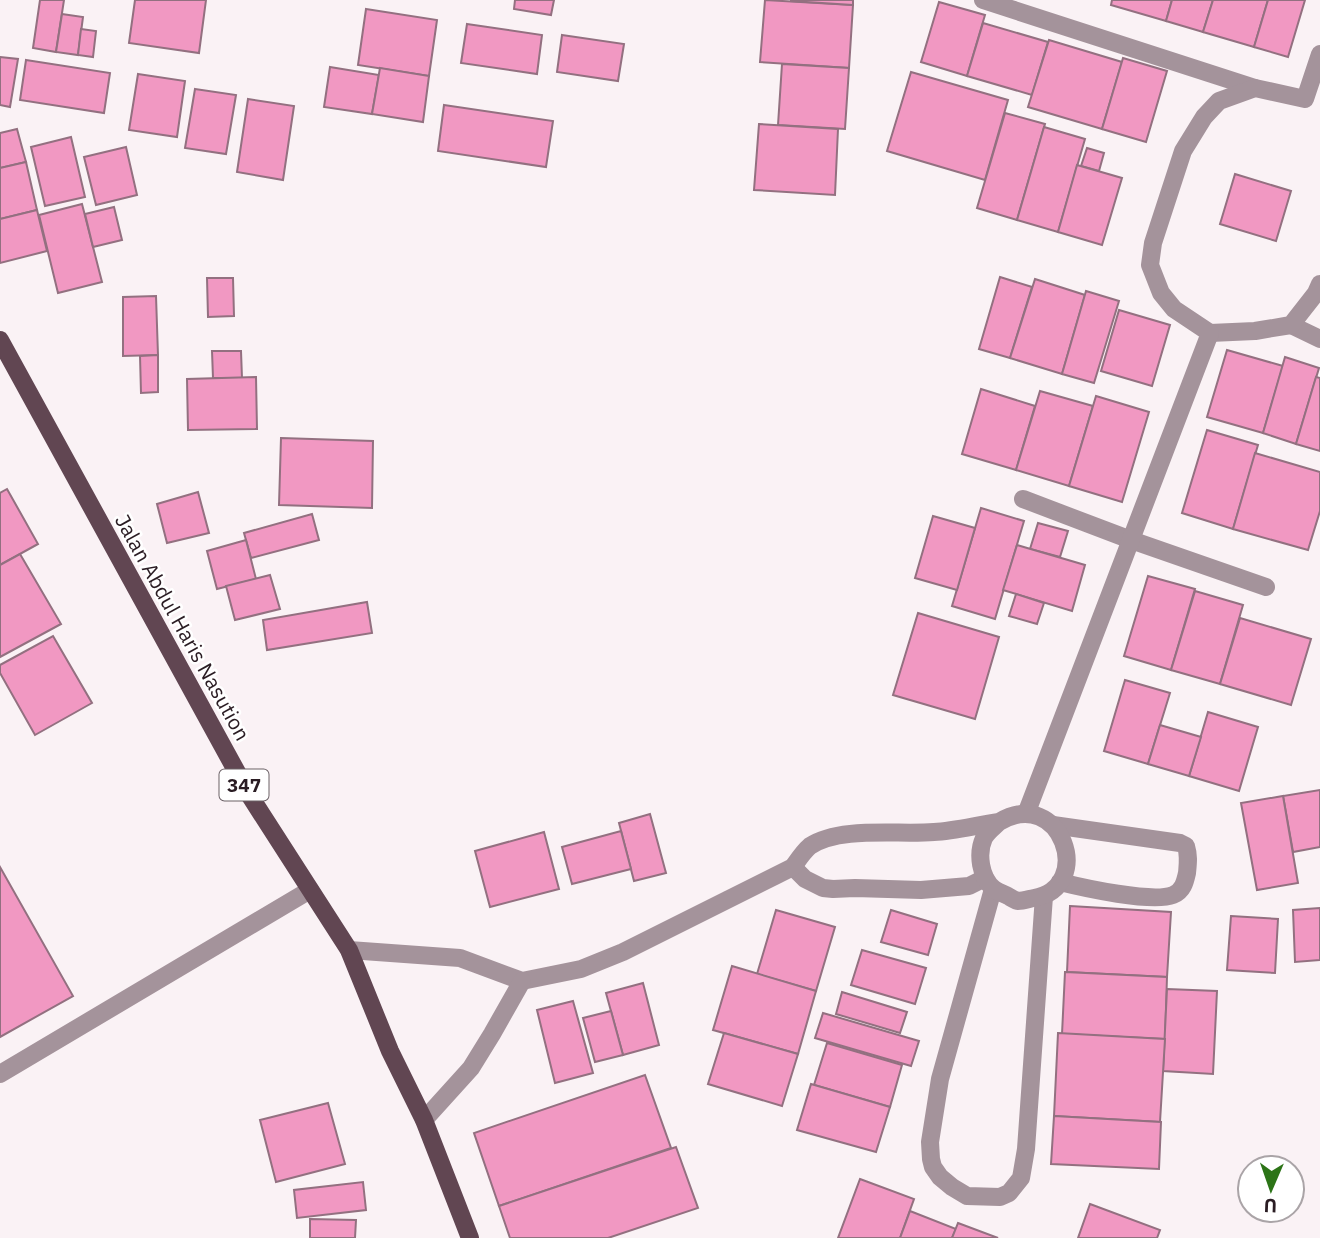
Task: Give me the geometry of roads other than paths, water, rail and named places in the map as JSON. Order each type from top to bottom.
[{"type":"main road","name":"Jalan Abdul Haris Nasution","points":[[0,340],[250,796],[349,950],[390,1051],[424,1120],[470,1238]]},
{"type":"street","points":[[984,0],[1312,104],[1320,54]]},
{"type":"street","points":[[1255,88],[1219,101],[1204,117],[1184,151],[1153,243],[1150,265],[1161,293],[1174,309],[1210,333],[1255,331],[1290,325],[1320,339]]},
{"type":"street","points":[[1290,325],[1320,284]]},
{"type":"street","points":[[1026,814],[1210,333]]},
{"type":"street","points":[[1023,499],[1266,587]]},
{"type":"street","points":[[793,867],[805,878],[823,888],[833,890],[921,890],[989,883],[1017,901],[1044,896],[1053,891],[1068,863],[1065,842],[1053,825],[1041,817],[1026,814],[1007,817],[985,838],[980,858],[989,883],[940,1079],[930,1142],[933,1167],[940,1177],[967,1196],[1000,1197],[1009,1194],[1021,1178],[1026,1149],[1044,896]]},
{"type":"street","points":[[349,950],[460,958],[522,981],[581,969],[623,952],[793,867],[802,854],[827,837],[934,832],[999,822]]},
{"type":"street","points":[[1053,825],[1180,843],[1185,846],[1189,855],[1185,884],[1175,894],[1161,897],[1101,892],[1060,882]]},
{"type":"street","points":[[0,1074],[310,890]]},
{"type":"street","points":[[424,1120],[471,1068],[522,981]]}]
